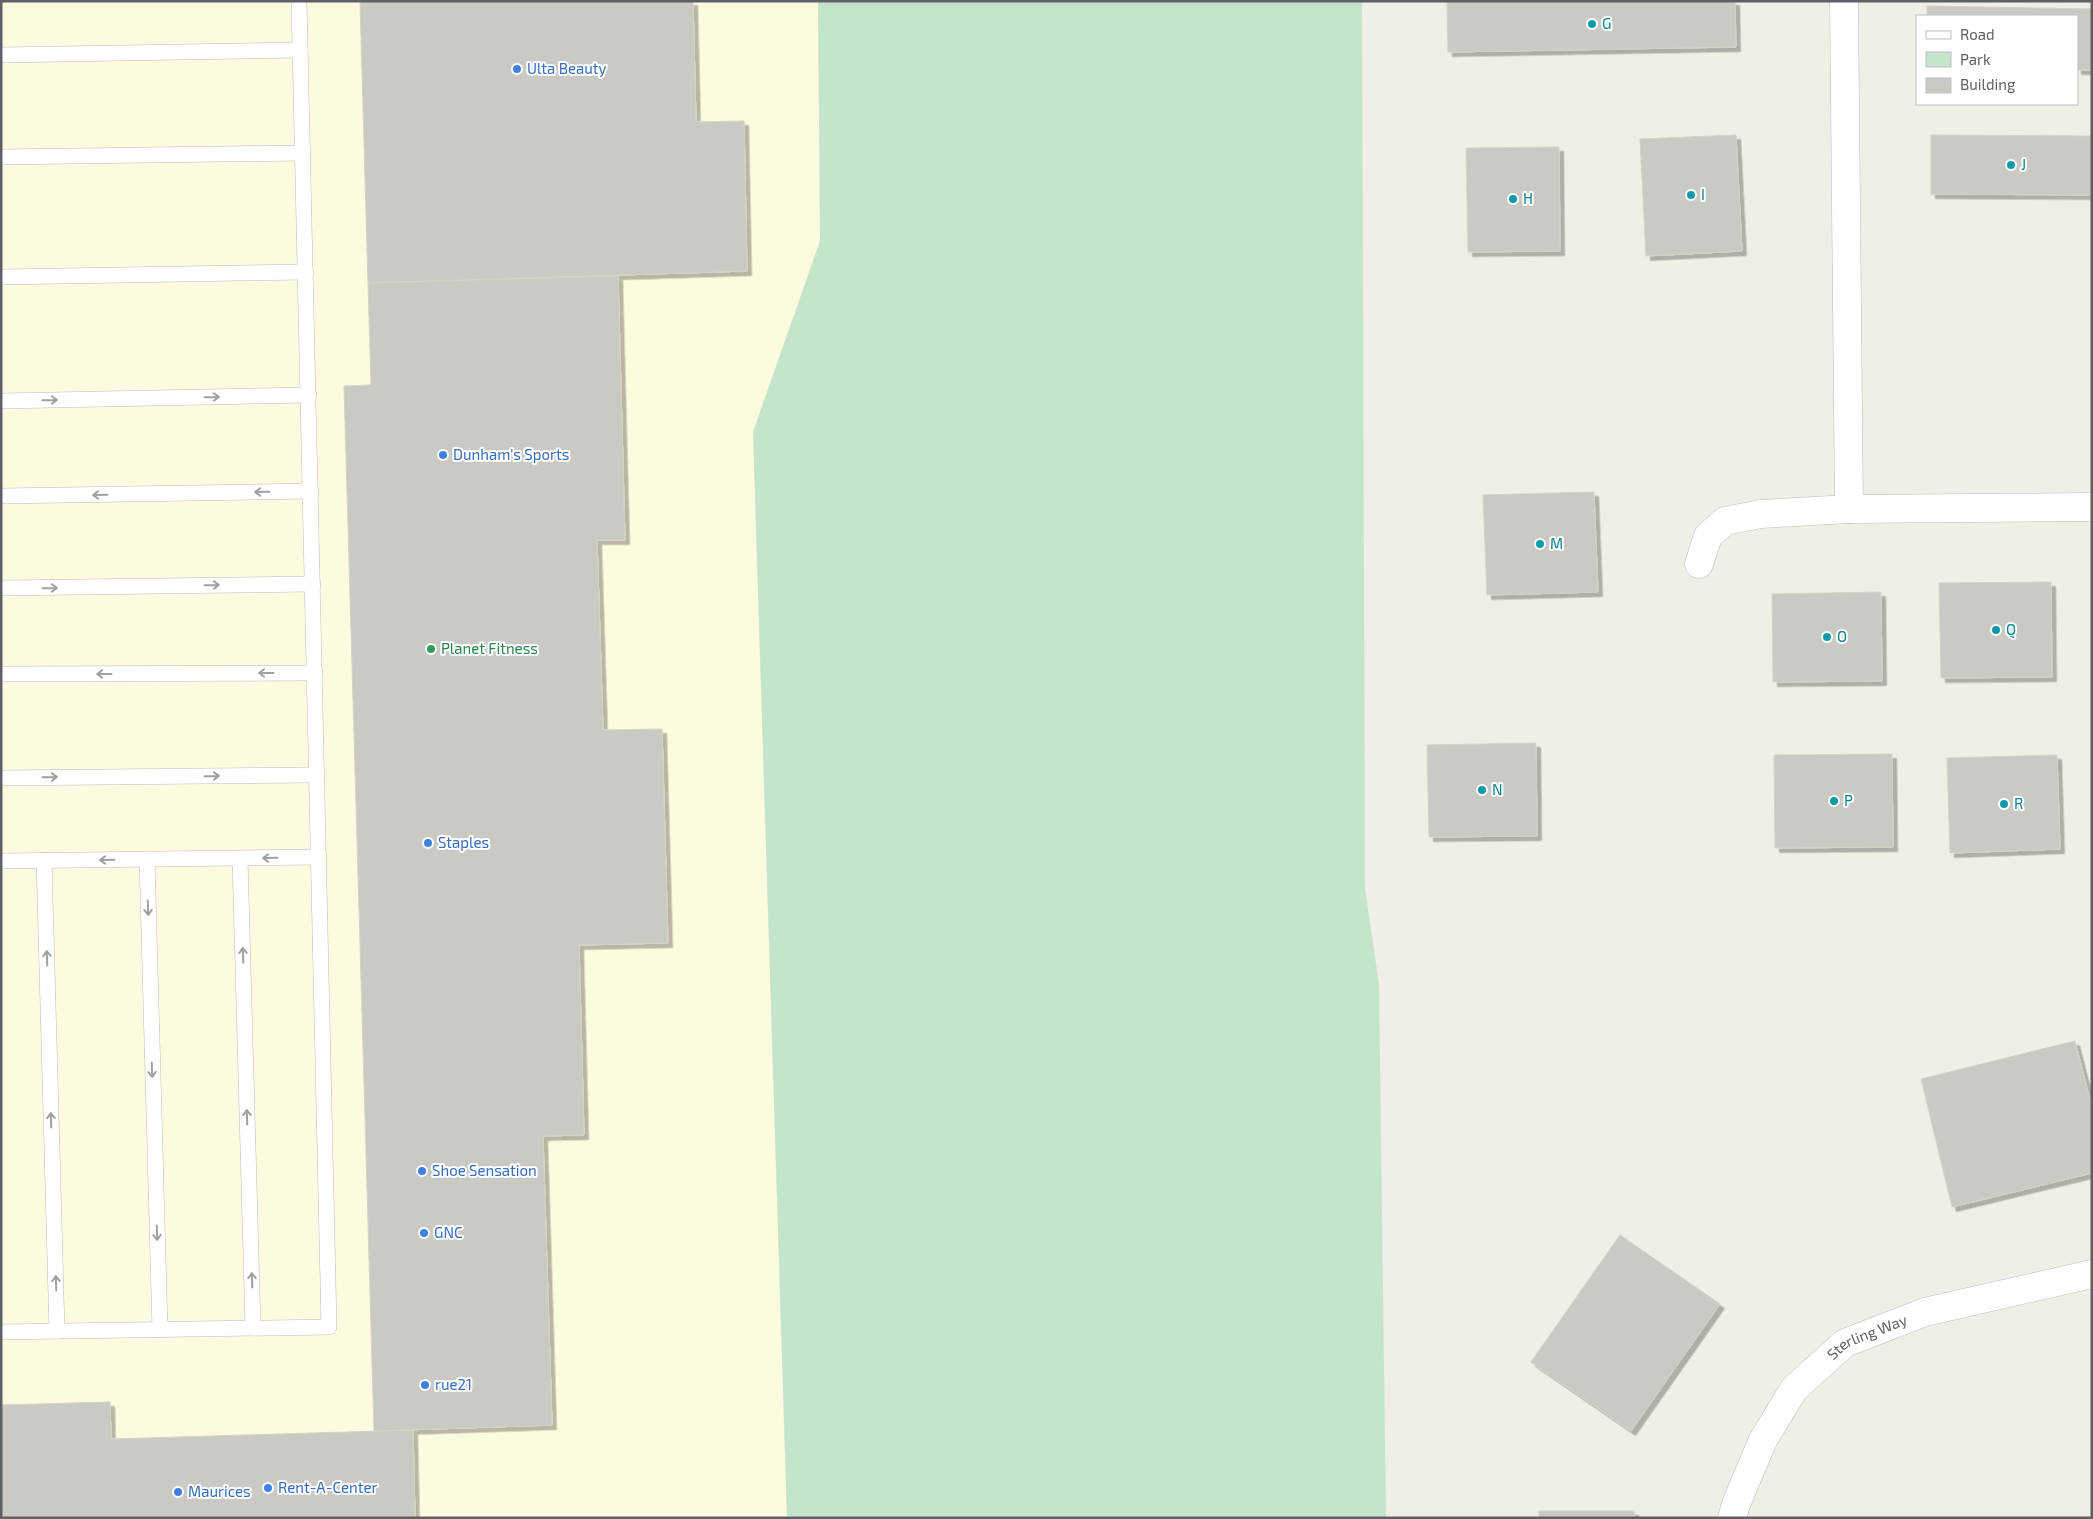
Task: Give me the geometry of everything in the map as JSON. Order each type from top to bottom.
[{"type":"street","points":[[1844,1],[1849,509]]},
{"type":"street","points":[[1699,564],[1708,536],[1725,521],[1761,514],[1849,509],[2092,507]]},
{"type":"street","name":"Sterling Way","points":[[1732,1518],[1763,1440],[1794,1389],[1845,1343],[1925,1312],[2092,1274]]},
{"type":"lane","points":[[1,1332],[329,1327],[299,1]]},
{"type":"lane","points":[[1,56],[300,50]]},
{"type":"lane","points":[[1,157],[303,153]]},
{"type":"lane","points":[[1,276],[306,272]]},
{"type":"lane","points":[[1,401],[309,395]]},
{"type":"lane","points":[[1,496],[311,491]]},
{"type":"lane","points":[[1,588],[313,584]]},
{"type":"lane","points":[[1,674],[315,673]]},
{"type":"lane","points":[[1,778],[317,775]]},
{"type":"lane","points":[[1,861],[319,857]]},
{"type":"lane","points":[[240,858],[253,1328]]},
{"type":"lane","points":[[147,859],[160,1330]]},
{"type":"lane","points":[[44,860],[57,1331]]},
{"type":"shaded area","points":[[1,1],[818,1],[820,241],[753,432],[787,1518],[1,1518]]},
{"type":"green space","points":[[818,1],[1362,1],[1365,888],[1379,984],[1386,1518],[787,1518],[753,432],[820,241]]},
{"type":"building","points":[[360,1],[693,1],[696,122],[744,121],[747,271],[368,283]]},
{"type":"building","name":"G","points":[[1447,1],[1735,1],[1736,47],[1448,52]]},
{"type":"building","points":[[1927,6],[2092,9],[2092,70],[2078,70],[2078,15],[1927,15]]},
{"type":"building","name":"I","points":[[1736,135],[1742,251],[1646,256],[1640,139]]},
{"type":"building","name":"J","points":[[1931,135],[2092,136],[2092,195],[1931,194]]},
{"type":"building","name":"H","points":[[1559,147],[1560,251],[1468,252],[1466,148]]},
{"type":"building","points":[[618,276],[625,540],[597,540],[603,730],[662,729],[668,943],[579,945],[584,1135],[543,1136],[552,1425],[374,1431],[344,386],[371,385],[368,283]]},
{"type":"building","name":"M","points":[[1594,492],[1598,592],[1487,595],[1483,495]]},
{"type":"building","name":"Q","points":[[2051,582],[2052,677],[1941,678],[1939,583]]},
{"type":"building","name":"O","points":[[1881,592],[1882,681],[1773,682],[1772,594]]},
{"type":"building","name":"N","points":[[1536,743],[1537,836],[1429,837],[1427,745]]},
{"type":"building","name":"P","points":[[1892,754],[1893,847],[1775,848],[1774,755]]},
{"type":"building","name":"R","points":[[2057,755],[2060,849],[1950,853],[1947,758]]},
{"type":"building","points":[[2075,1041],[2092,1108],[2092,1173],[1952,1207],[1921,1079]]},
{"type":"building","points":[[1620,1235],[1720,1304],[1631,1431],[1531,1362]]},
{"type":"building","points":[[110,1402],[111,1439],[413,1430],[415,1518],[1,1518],[1,1405]]},
{"type":"building","points":[[1539,1511],[1634,1511],[1634,1518],[1539,1518]]},
{"type":"place","name":"G","points":[[1592,24]]},
{"type":"place","name":"Ulta Beauty","points":[[517,69]]},
{"type":"place","name":"J","points":[[2011,165]]},
{"type":"place","name":"I","points":[[1691,195]]},
{"type":"place","name":"H","points":[[1513,199]]},
{"type":"place","name":"Dunham's Sports","points":[[443,455]]},
{"type":"place","name":"M","points":[[1540,544]]},
{"type":"place","name":"Q","points":[[1996,630]]},
{"type":"place","name":"O","points":[[1827,637]]},
{"type":"place","name":"Planet Fitness","points":[[431,649]]},
{"type":"place","name":"N","points":[[1482,790]]},
{"type":"place","name":"P","points":[[1834,801]]},
{"type":"place","name":"R","points":[[2004,804]]},
{"type":"place","name":"Staples","points":[[428,843]]},
{"type":"place","name":"Shoe Sensation","points":[[422,1171]]},
{"type":"place","name":"GNC","points":[[424,1233]]},
{"type":"place","name":"rue21","points":[[425,1385]]},
{"type":"place","name":"Rent-A-Center","points":[[268,1488]]},
{"type":"place","name":"Maurices","points":[[178,1492]]}]
